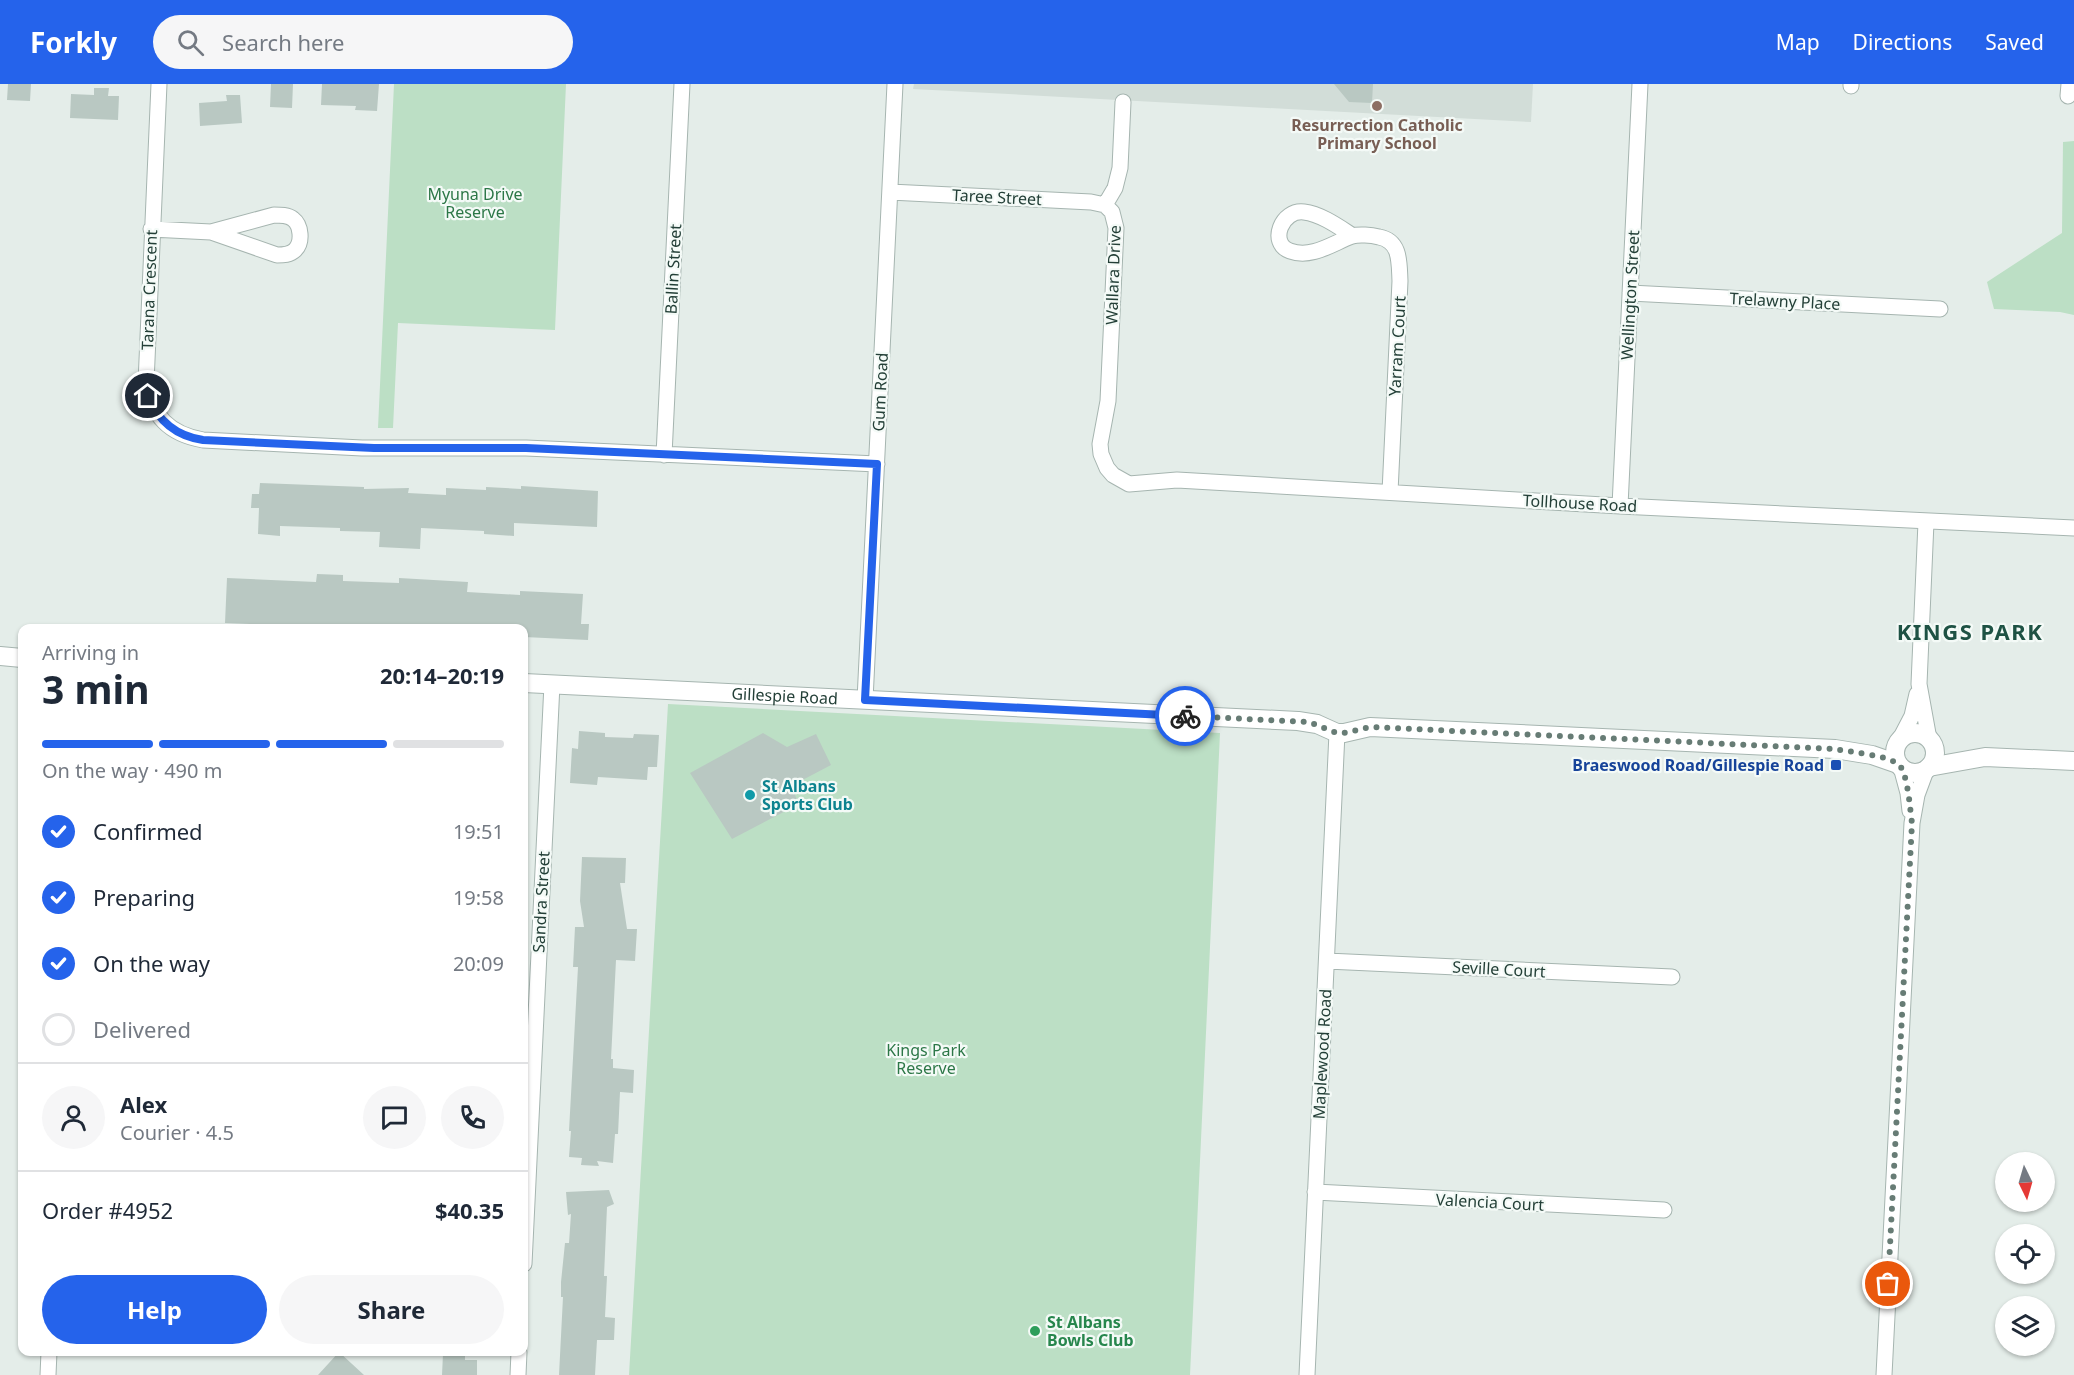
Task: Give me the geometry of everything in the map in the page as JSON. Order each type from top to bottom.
[{"type":"street","name":"Tarana Crescent","points":[[159,84],[146,383],[152,406],[158,416],[165,424],[183,435],[203,440],[362,448],[514,447],[877,464]]},
{"type":"street","name":"Ballin Street","points":[[664,455],[682,84]]},
{"type":"street","name":"Gum Road","points":[[865,700],[895,84]]},
{"type":"street","name":"Wellington Street","points":[[1620,506],[1640,84]]},
{"type":"street","name":"Wallara Drive","points":[[1101,454],[1100,444],[1108,401],[1116,228],[1115,219],[1105,205],[1114,188],[1120,168],[1123,102]]},
{"type":"street","name":"Taree Street","points":[[890,192],[1091,202],[1105,205]]},
{"type":"street","points":[[151,229],[212,232],[277,255],[286,255],[295,250],[300,236],[299,226],[293,219],[274,214],[212,232]]},
{"type":"street","name":"Yarram Court","points":[[1353,236],[1385,238],[1396,248],[1399,260],[1400,281],[1390,492]]},
{"type":"street","name":"Trelawny Place","points":[[1630,293],[1940,309]]},
{"type":"street","name":"Tollhouse Road","points":[[1101,454],[1113,475],[1129,484],[1177,480],[1620,506],[2074,528]]},
{"type":"street","points":[[1912,823],[1908,792],[1894,753],[1912,716],[1919,684],[1926,522]]},
{"type":"street","points":[[0,656],[18,658]]},
{"type":"street","name":"Gillespie Road","points":[[528,683],[1298,721],[1317,724],[1337,733]]},
{"type":"street","name":"Sandra Street","points":[[528,1063],[552,684]]},
{"type":"street","points":[[1884,1375],[1912,823],[1917,795],[1935,754],[1919,684]]},
{"type":"street","points":[[1337,733],[1370,727],[1835,749],[1872,755],[1911,772],[1985,757]]},
{"type":"street","name":"Maplewood Road","points":[[1307,1375],[1337,733]]},
{"type":"street","points":[[1835,749],[1899,741],[1911,733],[1924,735],[1954,750],[1985,757],[2074,761]]},
{"type":"street","name":"Seville Court","points":[[1327,961],[1672,977]]},
{"type":"street","name":"Valencia Court","points":[[1315,1192],[1664,1210]]},
{"type":"street","points":[[48,1375],[49,1356]]},
{"type":"street","points":[[518,1375],[519,1356]]},
{"type":"shaded area","name":"Resurrection Catholic Primary School","points":[[914,84],[1533,84],[1531,122],[913,89]]},
{"type":"green space","name":"Myuna Drive Reserve","points":[[394,84],[566,84],[555,330],[398,323],[393,428],[378,428]]},
{"type":"green space","points":[[2074,141],[2074,315],[2060,312],[1994,309],[1987,282],[2062,233],[2063,142]]},
{"type":"green space","name":"Kings Park Reserve","points":[[668,704],[1220,733],[1190,1375],[629,1375]]},
{"type":"building","points":[[8,84],[31,84],[30,101],[7,100]]},
{"type":"building","points":[[271,84],[293,84],[292,108],[270,107]]},
{"type":"building","points":[[322,84],[379,84],[377,111],[355,110],[356,106],[321,105]]},
{"type":"building","points":[[1334,84],[1373,84],[1372,103],[1349,102]]},
{"type":"building","points":[[94,88],[109,88],[108,96],[119,96],[118,120],[70,118],[71,94],[94,95]]},
{"type":"building","points":[[226,95],[240,95],[242,123],[200,126],[199,103],[227,101]]},
{"type":"building","points":[[260,483],[364,487],[364,489],[409,488],[408,493],[446,495],[446,488],[486,490],[486,487],[521,489],[521,486],[598,491],[597,527],[514,523],[514,536],[484,534],[484,531],[421,528],[420,549],[379,547],[380,532],[340,531],[340,528],[280,526],[280,536],[258,534],[259,508],[251,508],[252,494],[259,494]]},
{"type":"building","points":[[317,574],[343,575],[343,581],[399,583],[399,578],[468,582],[467,592],[520,595],[520,591],[583,594],[581,624],[589,624],[588,640],[528,637],[528,624],[225,623],[227,578],[316,582]]},
{"type":"building","points":[[579,731],[605,733],[605,737],[633,738],[634,734],[659,735],[657,767],[648,767],[647,780],[598,777],[597,785],[570,783],[572,748],[578,749]]},
{"type":"building","name":"St Albans Sports Club","points":[[763,733],[787,747],[816,734],[831,765],[791,786],[799,804],[732,839],[690,773]]},
{"type":"building","points":[[582,857],[626,858],[625,883],[620,883],[627,929],[637,929],[635,961],[616,960],[611,1059],[613,1059],[613,1068],[634,1070],[633,1093],[620,1092],[618,1134],[615,1134],[613,1163],[597,1161],[599,1166],[581,1165],[582,1158],[569,1157],[578,967],[573,967],[575,927],[584,927],[580,901]]},
{"type":"building","points":[[609,1190],[614,1204],[607,1207],[605,1317],[615,1318],[614,1340],[597,1340],[595,1375],[559,1375],[563,1297],[561,1297],[561,1282],[565,1243],[569,1243],[571,1214],[568,1215],[566,1192]]},
{"type":"building","points":[[335,1356],[343,1356],[364,1375],[318,1375]]},
{"type":"building","points":[[443,1356],[465,1356],[465,1360],[477,1360],[477,1375],[442,1375]]},
{"type":"way so far","points":[[1185,716],[1309,722],[1337,733],[1370,727],[1835,749],[1872,755],[1898,764],[1908,792],[1912,823],[1888,1284]]},
{"type":"place","name":"Resurrection Catholic Primary School","points":[[1377,106]]},
{"type":"place","name":"Braeswood Road/Gillespie Road","points":[[1836,765]]},
{"type":"place","name":"St Albans Sports Club","points":[[750,795]]},
{"type":"place","name":"St Albans Bowls Club","points":[[1035,1331]]},
{"type":"district","name":"KINGS PARK","points":[[1970,632]]},
{"type":"route","points":[[148,396],[158,416],[165,424],[183,435],[203,440],[374,448],[503,447],[877,464],[865,700],[1185,716]]}]
